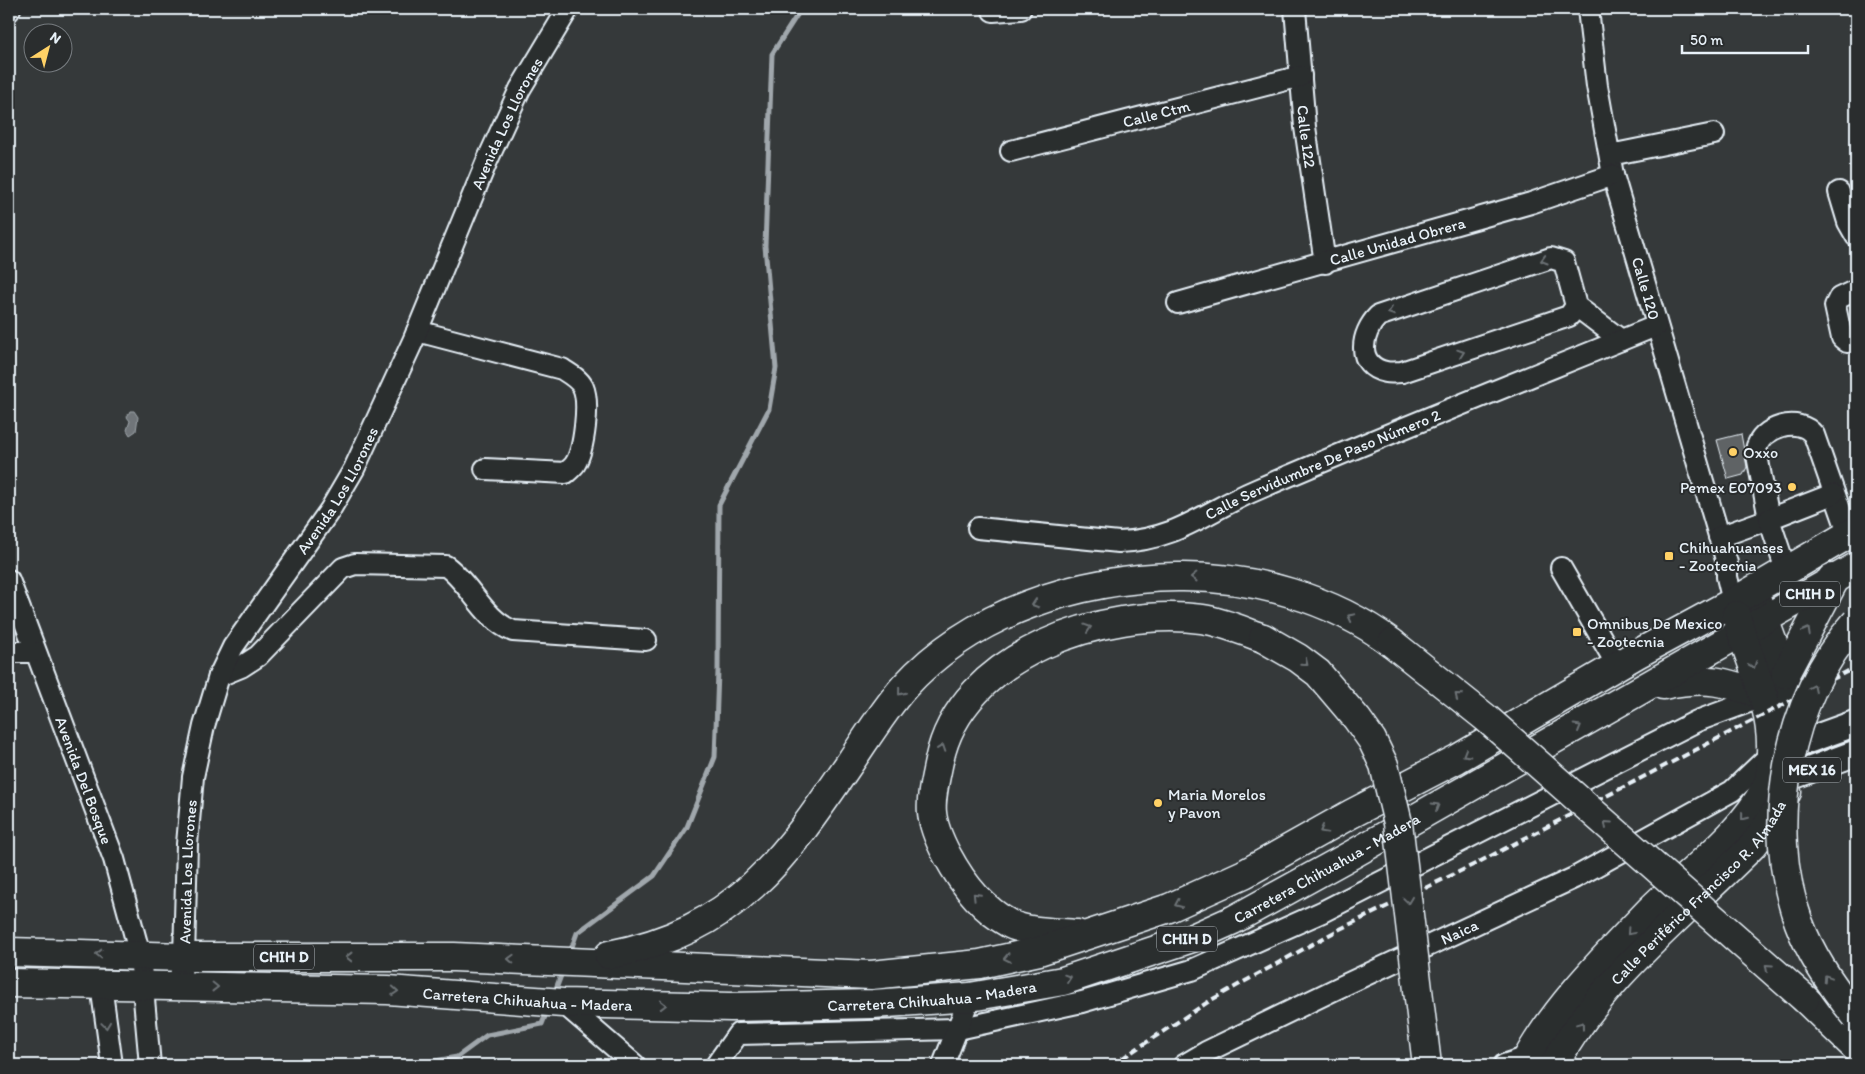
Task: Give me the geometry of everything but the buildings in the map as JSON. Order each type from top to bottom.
[{"type":"highway","name":"CHIH D","points":[[1743,596],[1852,533]]},
{"type":"highway","points":[[1785,674],[1834,581],[1818,552]]},
{"type":"highway","name":"CHIH D","points":[[1753,626],[1856,567]]},
{"type":"highway","points":[[570,961],[626,952],[686,932],[726,910],[755,884],[792,846],[904,688],[949,647],[968,634],[1004,615],[1080,590],[1132,580],[1211,577],[1255,584],[1310,600],[1370,627],[1392,643],[1486,718],[1805,999],[1856,1048]]},
{"type":"highway","name":"Calle Periférico Francisco R. Almada","points":[[1519,1063],[1584,983],[1650,910],[1724,842],[1767,786],[1771,754],[1769,713],[1753,626],[1743,596]]},
{"type":"highway","name":"Carretera Chihuahua - Madera","points":[[9,952],[184,956],[444,957],[871,975],[980,964],[1039,951],[1169,908],[1244,874],[1351,814],[1457,759],[1617,665],[1743,596]]},
{"type":"highway","points":[[1084,935],[1032,930],[1012,925],[990,911],[955,870],[935,832],[930,802],[941,748],[958,715],[986,679],[1050,641],[1099,625],[1138,618],[1185,618],[1221,623],[1263,638],[1298,658],[1318,673],[1362,726],[1372,740],[1384,765],[1398,823],[1427,1065]]},
{"type":"highway","points":[[1856,622],[1838,646],[1812,688],[1795,733],[1787,761],[1784,784],[1784,827],[1786,866],[1799,923],[1821,969],[1856,1016]]},
{"type":"highway","name":"Calle Periférico Francisco R. Almada","points":[[1554,1065],[1564,1048],[1600,1000],[1644,948],[1734,864],[1764,831],[1780,806],[1793,776],[1798,743],[1796,718],[1785,674],[1753,626]]},
{"type":"highway","name":"Carretera Chihuahua - Madera","points":[[9,983],[388,990],[555,1003],[731,1007],[873,1004],[970,997],[1062,981],[1195,937],[1233,920],[1753,626]]},
{"type":"highway","points":[[1645,688],[1692,679],[1713,679],[1765,696]]},
{"type":"main road","name":"MEX 16","points":[[1771,754],[1856,723]]},
{"type":"main road","name":"MEX 16","points":[[1767,786],[1856,752]]},
{"type":"street","name":"Avenida Los Llorones","points":[[178,986],[184,956],[187,844],[193,777],[204,726],[219,676],[234,647],[330,510],[354,469],[417,331],[487,161],[520,89],[568,9]]},
{"type":"street","points":[[993,12],[1021,9]]},
{"type":"street","name":"Calle 122","points":[[1294,9],[1304,127],[1325,262]]},
{"type":"street","name":"Calle 120","points":[[1588,9],[1597,86],[1614,175],[1656,326],[1727,562],[1727,577],[1743,596]]},
{"type":"street","name":"Calle Ctm","points":[[1011,151],[1301,76]]},
{"type":"street","points":[[1610,155],[1714,134]]},
{"type":"street","name":"Calle Unidad Obrera","points":[[1178,303],[1530,203],[1614,175]]},
{"type":"street","points":[[1838,192],[1848,222],[1856,236]]},
{"type":"street","points":[[1572,311],[1402,372],[1385,372],[1377,368],[1369,362],[1363,343],[1368,328],[1378,316],[1551,258],[1564,262],[1572,311],[1614,344]]},
{"type":"street","points":[[1856,290],[1839,298],[1835,306],[1840,336],[1847,342],[1856,340]]},
{"type":"street","name":"Calle Servidumbre De Paso Número 2","points":[[978,528],[1119,542],[1141,541],[1160,536],[1180,530],[1256,490],[1656,326]]},
{"type":"street","points":[[417,331],[562,370],[574,377],[582,386],[586,399],[582,448],[575,464],[566,473],[485,469]]},
{"type":"street","points":[[1786,570],[1769,519],[1756,450],[1757,442],[1766,433],[1799,424],[1810,430],[1833,494],[1852,533]]},
{"type":"street","points":[[1719,537],[1833,494]]},
{"type":"street","points":[[219,676],[241,668],[258,656],[334,575],[355,564],[446,566],[456,573],[491,617],[501,626],[513,631],[646,640]]},
{"type":"street","points":[[1561,568],[1617,665]]},
{"type":"street","name":"Avenida Del Bosque","points":[[9,580],[114,859],[140,955],[150,1065]]},
{"type":"street","points":[[9,652],[35,652]]},
{"type":"street","points":[[716,1065],[738,1034],[958,1029],[1082,1002],[1192,970],[1322,912],[1697,721],[1765,696]]},
{"type":"street","name":"Naica","points":[[1184,1065],[1206,1052],[1338,988],[1574,878],[1732,791],[1771,754]]},
{"type":"street","name":"Naica","points":[[1732,791],[1767,786]]},
{"type":"street","points":[[101,985],[112,1065]]},
{"type":"street","points":[[944,1065],[970,997]]},
{"type":"street","points":[[555,1003],[635,1065]]},
{"type":"shaded area","points":[[130,411],[134,411],[138,417],[136,431],[130,435],[127,430],[130,421],[127,417]]},
{"type":"waterway","points":[[569,955],[577,933],[654,876],[687,827],[715,757],[718,671],[719,505],[769,409],[776,368],[765,246],[772,54],[801,9]]},
{"type":"waterway","points":[[554,994],[563,970]]},
{"type":"waterway","points":[[413,1065],[457,1057],[487,1035],[542,1024],[548,1009]]},
{"type":"railway","points":[[1112,1065],[1211,1000],[1338,930],[1475,864],[1856,667]]},
{"type":"place","name":"Oxxo","points":[[1733,452]]},
{"type":"place","name":"Pemex E07093","points":[[1792,487]]},
{"type":"place","name":"Chihuahuanses - Zootecnia","points":[[1669,556]]},
{"type":"place","name":"Omnibus De Mexico - Zootecnia","points":[[1577,632]]},
{"type":"place","name":"Maria Morelos y Pavon","points":[[1158,803]]}]
